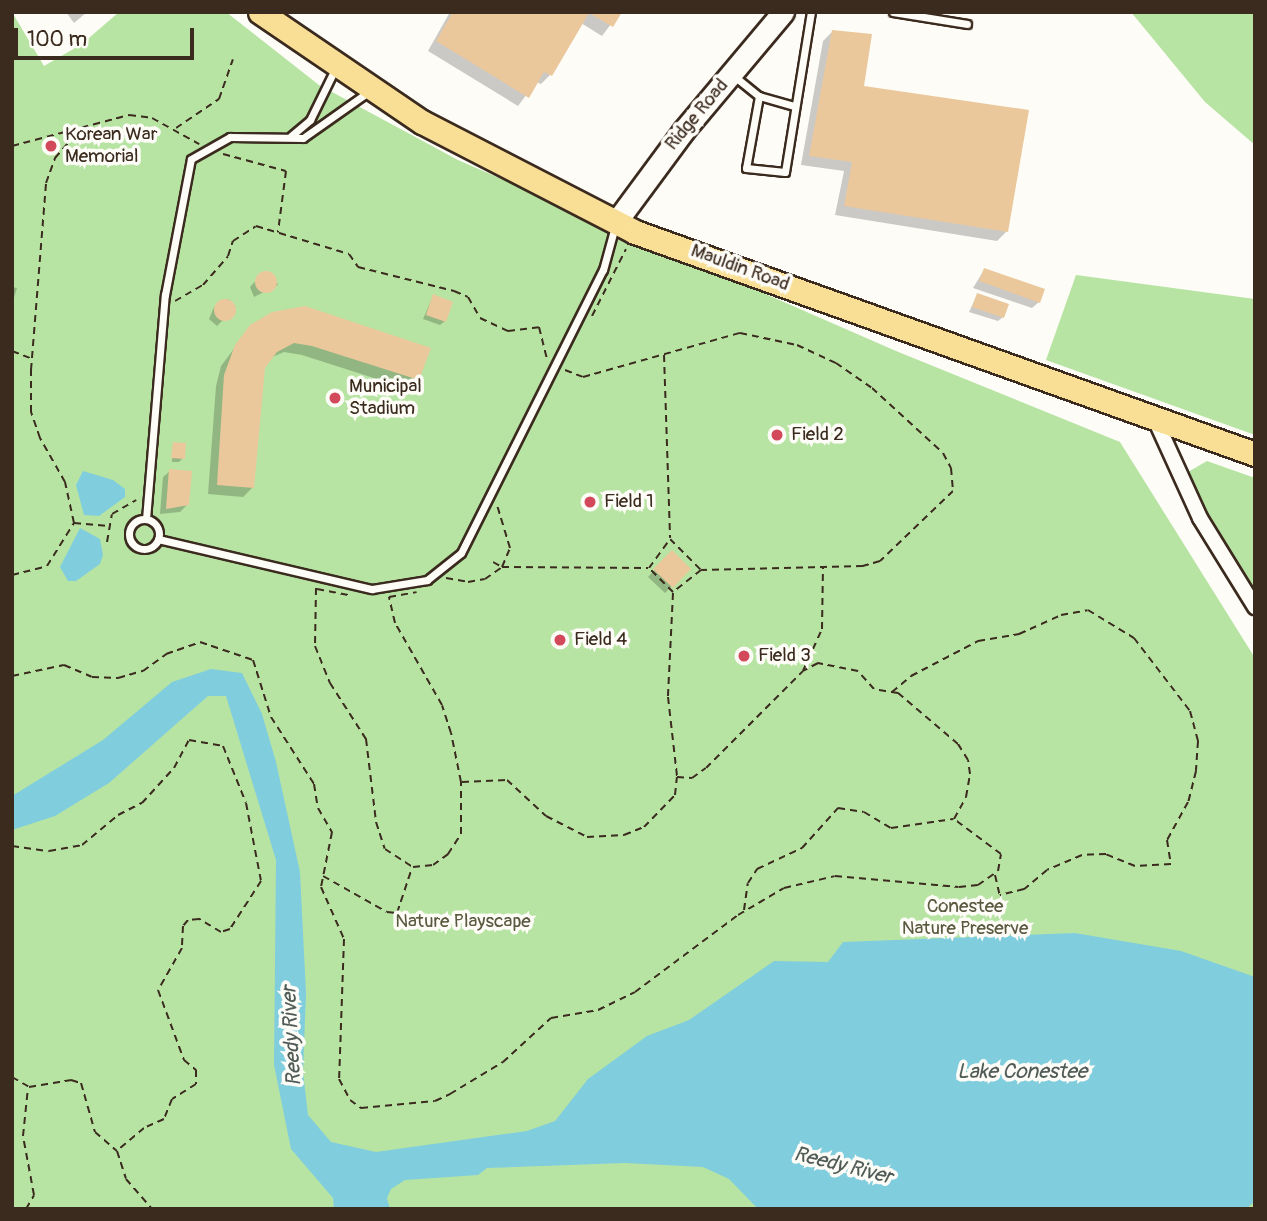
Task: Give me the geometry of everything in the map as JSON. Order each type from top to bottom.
[{"type":"main road","name":"Mauldin Road","points":[[260,12],[371,90],[505,168],[626,227],[1255,454]]},
{"type":"street","name":"Ridge Road","points":[[626,227],[634,192],[783,12]]},
{"type":"street","points":[[1154,417],[1200,518],[1255,607]]},
{"type":"lane","points":[[759,96],[746,168],[785,172],[811,12]]},
{"type":"lane","points":[[893,12],[967,24]]},
{"type":"lane","points":[[291,136],[310,120],[336,66]]},
{"type":"lane","points":[[732,74],[759,96],[795,106]]},
{"type":"lane","points":[[146,519],[165,295],[191,159],[205,148],[230,137],[303,138],[319,131],[371,90]]},
{"type":"lane","points":[[158,539],[372,589],[427,580],[461,552],[626,227]]},
{"type":"lane","points":[[146,519],[157,526],[158,539]]},
{"type":"lane","points":[[146,519],[131,525],[131,541],[145,549],[158,539]]},
{"type":"path","points":[[233,59],[235,63]]},
{"type":"path","points":[[229,64],[235,63]]},
{"type":"path","points":[[175,129],[219,99],[235,63]]},
{"type":"path","points":[[12,141],[14,145],[129,115],[152,118],[205,148],[286,171],[278,232]]},
{"type":"path","points":[[12,575],[47,566],[74,523],[65,482],[40,438],[31,412],[32,358],[46,183],[55,158],[79,130]]},
{"type":"path","points":[[173,301],[202,285],[243,234],[256,226],[349,254],[358,267],[454,291],[468,298],[489,324],[508,331],[539,327],[548,361],[554,365]]},
{"type":"path","points":[[588,324],[626,227]]},
{"type":"path","points":[[570,358],[564,370],[583,377],[740,332],[797,345],[836,363],[872,387],[943,453],[951,468],[953,491],[908,538],[880,561],[863,566],[701,570],[673,592]]},
{"type":"path","points":[[12,351],[32,358]]},
{"type":"path","points":[[649,568],[670,539],[664,354]]},
{"type":"path","points":[[107,542],[107,526],[122,505],[136,500],[147,503]]},
{"type":"path","points":[[443,577],[468,582],[494,576],[502,567],[510,548],[496,514],[498,500]]},
{"type":"path","points":[[74,523],[107,526]]},
{"type":"path","points":[[670,539],[701,570]]},
{"type":"path","points":[[461,782],[507,780],[546,816],[587,837],[624,835],[644,827],[675,795],[677,777],[668,697],[673,592],[649,568],[502,567],[493,562]]},
{"type":"path","points":[[803,671],[821,629],[823,565]]},
{"type":"path","points":[[317,576],[315,646],[330,682],[366,738],[376,822],[385,849],[413,867],[433,865],[448,854],[461,834],[461,782],[442,705],[395,622],[389,597],[424,588]]},
{"type":"path","points":[[891,693],[911,676],[978,641],[1019,634],[1061,615],[1088,610],[1134,638],[1190,712],[1198,741],[1196,771],[1188,802],[1167,840],[1171,864],[1135,866],[1106,854],[1082,855],[1047,870],[1024,889],[1000,895]]},
{"type":"path","points":[[12,676],[64,665],[92,677],[118,678],[143,671],[166,654],[200,642],[246,654],[256,668],[271,717],[314,784],[318,808],[332,832],[321,887],[344,939],[339,1079],[351,1100],[361,1108],[435,1101],[450,1094],[503,1062],[551,1018],[598,1010],[635,992],[744,911],[784,888],[835,876],[959,887],[978,885],[995,874]]},
{"type":"path","points":[[677,777],[692,778],[706,768],[803,671],[818,663],[859,671],[874,689],[891,693],[914,705],[958,744],[968,760],[966,797],[954,819]]},
{"type":"path","points":[[12,846],[49,851],[82,845],[110,820],[142,803],[174,768],[189,740],[223,746],[246,803],[261,881],[230,929],[221,932],[200,919],[188,920],[183,926],[182,948],[158,990],[175,1040],[184,1060],[196,1070],[197,1078],[194,1086],[172,1099],[164,1119],[144,1128],[117,1152]]},
{"type":"path","points":[[744,911],[748,883],[757,869],[815,838],[838,808],[864,812],[891,828],[954,819],[1001,854],[995,874],[1001,900]]},
{"type":"path","points":[[322,876],[387,912],[397,913],[413,867]]},
{"type":"path","points":[[12,1077],[29,1087],[71,1080],[81,1083],[95,1132],[117,1152],[126,1179],[152,1209]]},
{"type":"path","points":[[26,1209],[34,1195],[23,1136],[29,1087]]},
{"type":"green space","points":[[12,12],[44,66],[82,44],[119,12],[226,12],[319,85],[458,160],[896,351],[1120,442],[1255,658],[1255,1209],[12,1209]]},
{"type":"green space","points":[[1131,12],[1255,12],[1255,145],[1205,102]]},
{"type":"green space","points":[[1076,275],[1255,299],[1255,435],[1046,360]]},
{"type":"green space","points":[[1207,461],[1255,478],[1255,593],[1208,516],[1188,472]]},
{"type":"water","points":[[83,471],[113,480],[125,489],[125,497],[99,516],[84,515],[76,485]]},
{"type":"water","points":[[80,528],[100,539],[103,555],[100,564],[76,581],[68,581],[60,567]]},
{"type":"water","name":"Lake Conestee","points":[[211,669],[242,673],[262,714],[276,762],[300,872],[306,993],[303,1072],[308,1115],[331,1142],[376,1152],[527,1131],[555,1121],[588,1079],[647,1036],[689,1020],[774,961],[828,962],[843,942],[1075,933],[1181,951],[1255,977],[1255,1201],[1246,1209],[758,1209],[729,1179],[703,1167],[625,1163],[487,1168],[478,1175],[405,1180],[391,1189],[387,1198],[390,1209],[334,1209],[333,1198],[291,1149],[274,1065],[276,860],[226,696],[208,696],[109,783],[55,816],[12,830],[12,796],[103,740],[172,682]]},
{"type":"building","points":[[453,12],[622,12],[613,27],[589,13],[552,76],[544,72],[529,98],[436,41]]},
{"type":"building","points":[[832,30],[872,34],[864,86],[1029,110],[1008,232],[844,206],[852,162],[809,156]]},
{"type":"building","points":[[984,268],[1045,289],[1040,303],[979,281]]},
{"type":"building","points":[[266,271],[274,274],[277,282],[274,290],[266,293],[258,290],[255,282],[258,274]]},
{"type":"building","points":[[977,293],[1009,304],[1004,318],[972,307]]},
{"type":"building","points":[[433,294],[453,302],[446,322],[426,315]]},
{"type":"building","points":[[225,299],[233,302],[236,310],[233,318],[225,321],[217,318],[214,310],[217,302]]},
{"type":"building","points":[[305,306],[431,348],[419,380],[312,346],[294,343],[277,352],[265,368],[254,488],[217,485],[224,375],[235,345],[250,325],[272,312]]},
{"type":"building","points":[[173,442],[186,443],[185,459],[171,458]]},
{"type":"building","points":[[169,469],[192,471],[189,505],[166,509]]},
{"type":"building","points":[[672,550],[691,569],[673,588],[653,569]]},
{"type":"place","name":"Korean War Memorial","points":[[51,146]]},
{"type":"place","name":"Municipal Stadium","points":[[335,398]]},
{"type":"place","name":"Field 2","points":[[777,435]]},
{"type":"place","name":"Field 1","points":[[590,502]]},
{"type":"place","name":"Field 4","points":[[560,640]]},
{"type":"place","name":"Field 3","points":[[744,656]]},
{"type":"park label","name":"Conestee Nature Preserve","points":[[965,918]]},
{"type":"park label","name":"Nature Playscape","points":[[463,922]]},
{"type":"water label","name":"Reedy River","points":[[292,1036]]},
{"type":"water label","name":"Reedy River","points":[[843,1166]]}]
